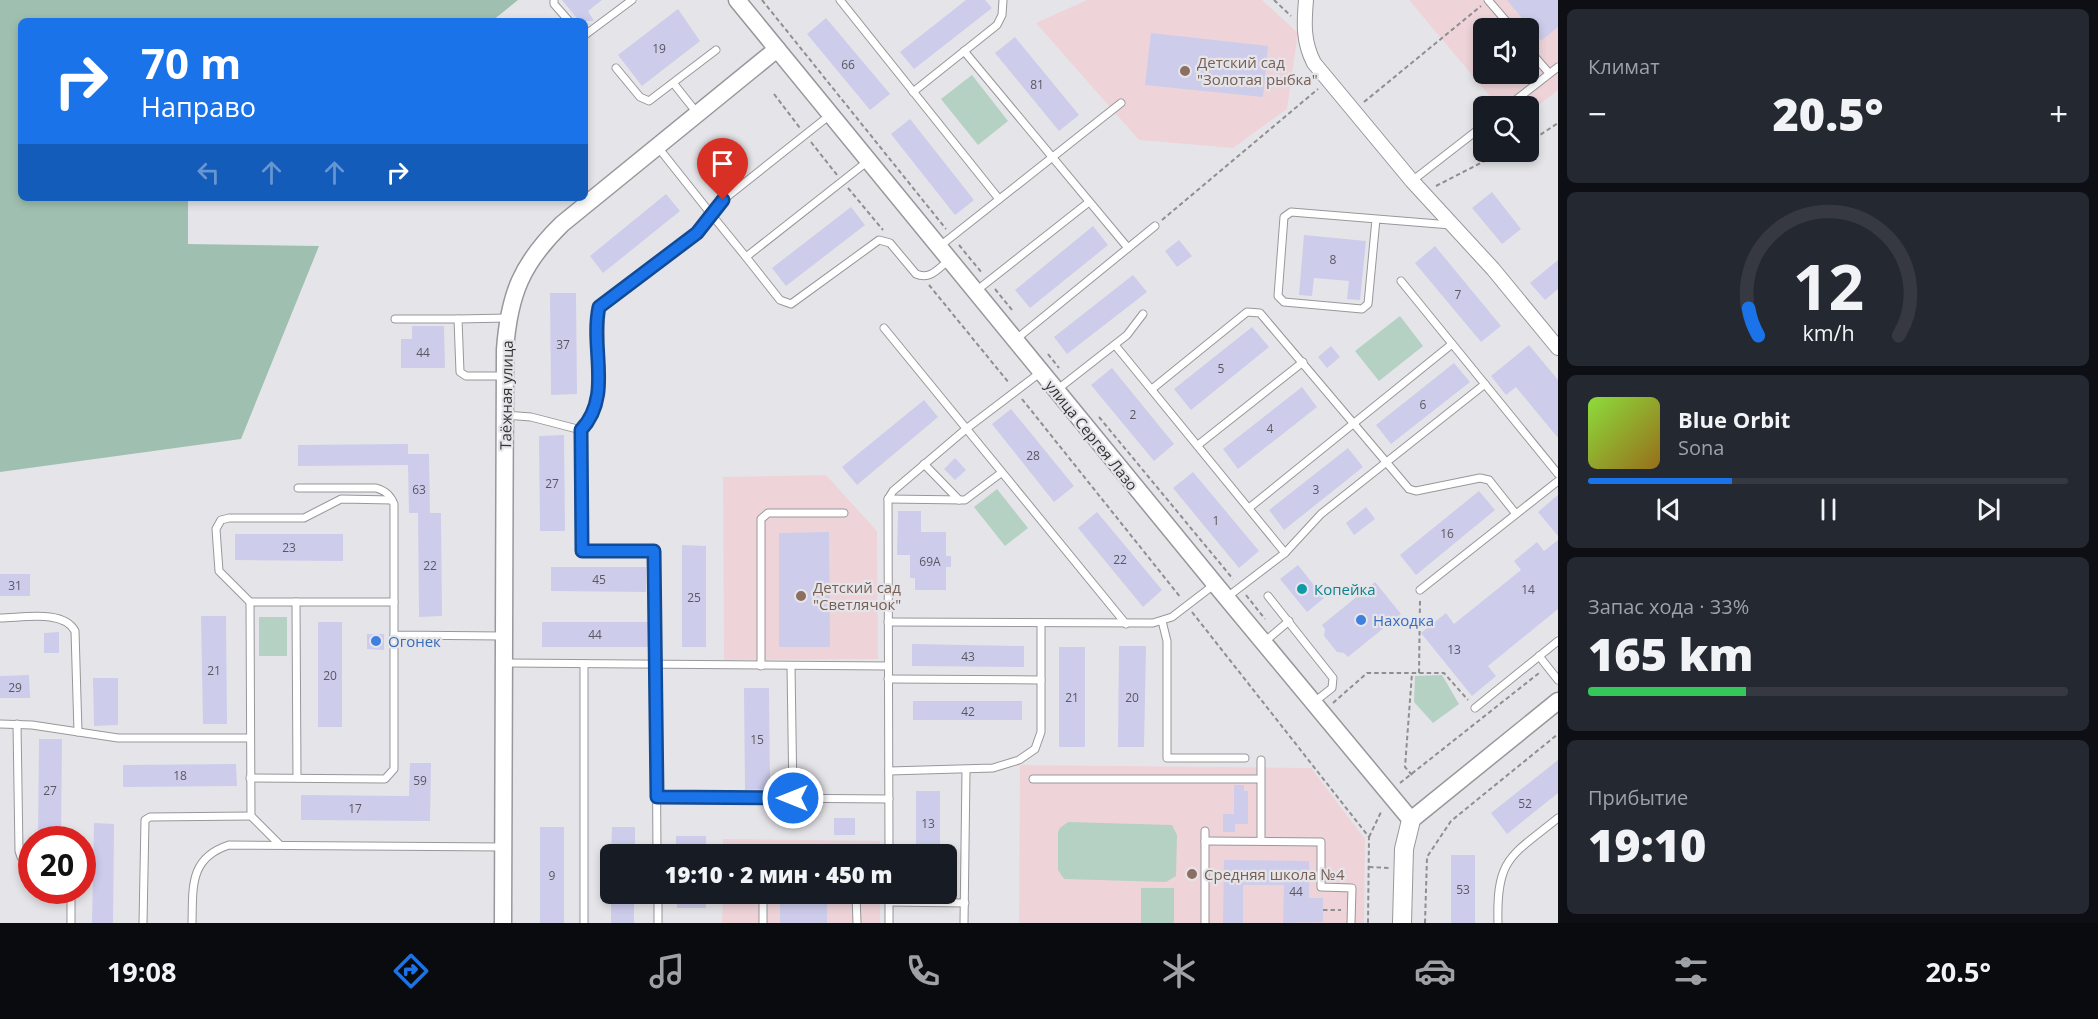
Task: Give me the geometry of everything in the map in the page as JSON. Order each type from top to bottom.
[{"type":"main road","points":[[1402,923],[1404,849],[1411,820]]},
{"type":"street","points":[[737,0],[777,49]]},
{"type":"street","points":[[1306,0],[1305,28],[1308,50],[1327,81],[1412,181],[1493,269],[1558,348]]},
{"type":"street","name":"Таёжная улица","points":[[588,198],[777,49]]},
{"type":"street","name":"улица Сергея Лазо","points":[[777,49],[975,292],[1021,335],[1041,372],[1062,386],[1226,598],[1269,638],[1319,698],[1411,820]]},
{"type":"street","name":"Таёжная улица","points":[[503,923],[505,376],[508,318],[517,284],[526,265],[542,244],[585,201]]},
{"type":"street","points":[[1411,820],[1558,701]]},
{"type":"lane","points":[[554,0],[554,4],[566,18]]},
{"type":"lane","points":[[588,33],[632,0]]},
{"type":"lane","points":[[840,0],[999,199]]},
{"type":"lane","points":[[913,92],[997,26],[1002,15],[1002,0]]},
{"type":"lane","points":[[1488,0],[1503,18]]},
{"type":"lane","points":[[616,68],[644,100],[654,99],[716,50]]},
{"type":"lane","points":[[964,51],[1128,248]]},
{"type":"lane","points":[[1539,62],[1549,74]]},
{"type":"lane","points":[[1521,96],[1558,67]]},
{"type":"lane","points":[[674,84],[697,113]]},
{"type":"lane","points":[[657,146],[786,304],[798,302],[879,240],[890,243],[916,274],[921,277],[932,274],[952,236],[1121,103]]},
{"type":"lane","points":[[657,844],[654,551],[582,551],[581,430],[592,419],[598,403],[599,307],[697,233],[723,200],[830,115]]},
{"type":"lane","points":[[1412,181],[1473,134]]},
{"type":"lane","points":[[746,257],[868,161]]},
{"type":"lane","points":[[975,292],[1089,202]]},
{"type":"lane","points":[[1376,219],[1368,304],[1362,309],[1284,302],[1278,297],[1284,218],[1290,212],[1451,225]]},
{"type":"lane","points":[[1021,335],[1155,226]]},
{"type":"lane","points":[[1401,281],[1558,474]]},
{"type":"lane","points":[[1152,389],[1247,312],[1260,313],[1402,483],[1416,491],[1480,478],[1489,480],[1516,514]]},
{"type":"lane","points":[[1062,386],[1127,335],[1143,314]]},
{"type":"lane","points":[[395,319],[508,318]]},
{"type":"lane","points":[[458,319],[460,372],[466,376],[505,376]]},
{"type":"lane","points":[[884,328],[1126,624]]},
{"type":"lane","points":[[1249,508],[1452,344]]},
{"type":"lane","points":[[1115,345],[1285,553]]},
{"type":"lane","points":[[1198,446],[1303,362]]},
{"type":"lane","points":[[889,844],[888,499],[893,491],[966,429],[1041,372]]},
{"type":"lane","points":[[1226,598],[1285,553],[1321,514],[1485,384]]},
{"type":"lane","points":[[505,415],[531,417],[581,430]]},
{"type":"lane","points":[[924,464],[959,500]]},
{"type":"lane","points":[[888,499],[959,500],[971,497],[1001,473]]},
{"type":"lane","points":[[1420,591],[1558,481]]},
{"type":"lane","points":[[250,778],[385,778],[394,769],[392,500],[385,490],[376,488],[298,488]]},
{"type":"lane","points":[[392,500],[341,499],[304,518],[229,518],[221,520],[216,529],[219,572],[250,602],[394,602]]},
{"type":"lane","points":[[761,666],[761,519],[768,513],[844,513]]},
{"type":"lane","points":[[888,622],[1126,624],[1162,621],[1188,606],[1215,584]]},
{"type":"lane","points":[[1268,596],[1330,672],[1333,683],[1319,698]]},
{"type":"lane","points":[[250,602],[251,816],[279,844]]},
{"type":"lane","points":[[296,602],[297,778]]},
{"type":"lane","points":[[0,618],[61,618],[70,623],[75,631],[78,732]]},
{"type":"lane","points":[[1162,621],[1167,641],[1167,758],[1245,758]]},
{"type":"lane","points":[[1269,638],[1289,621]]},
{"type":"lane","points":[[889,771],[966,771],[993,768],[1019,760],[1035,750],[1041,732],[1041,623]]},
{"type":"lane","points":[[394,635],[505,636]]},
{"type":"lane","points":[[1475,708],[1558,641]]},
{"type":"lane","points":[[1539,656],[1558,680]]},
{"type":"lane","points":[[505,663],[888,666]]},
{"type":"lane","points":[[584,664],[584,923]]},
{"type":"lane","points":[[791,666],[793,798]]},
{"type":"lane","points":[[888,679],[1041,680]]},
{"type":"lane","points":[[0,724],[17,724],[118,738],[250,738]]},
{"type":"lane","points":[[17,724],[19,826]]},
{"type":"lane","points":[[1261,760],[1261,841]]},
{"type":"lane","points":[[964,923],[966,771]]},
{"type":"lane","points":[[1033,779],[1260,779]]},
{"type":"lane","points":[[657,797],[889,799]]},
{"type":"lane","points":[[143,923],[145,820],[150,817],[251,816]]},
{"type":"lane","points":[[1498,923],[1498,886],[1509,860],[1558,818]]},
{"type":"lane","points":[[1205,831],[1205,923]]},
{"type":"lane","points":[[1205,841],[1321,842],[1321,887],[1352,888],[1351,923]]},
{"type":"lane","points":[[192,923],[198,868],[210,852],[229,845],[504,847]]},
{"type":"lane","points":[[957,902],[965,903]]},
{"type":"lane","points":[[71,904],[71,923]]},
{"type":"lane","points":[[658,904],[658,923]]},
{"type":"lane","points":[[763,904],[763,923]]},
{"type":"lane","points":[[856,904],[857,923]]},
{"type":"lane","points":[[889,904],[889,923]]},
{"type":"path","points":[[762,0],[989,281],[1021,335]]},
{"type":"path","points":[[1274,0],[1305,28]]},
{"type":"path","points":[[1353,111],[1488,0]]},
{"type":"path","points":[[1155,226],[1327,81]]},
{"type":"path","points":[[774,94],[885,233]]},
{"type":"path","points":[[1539,136],[1558,123]]},
{"type":"path","points":[[1423,193],[1483,162]]},
{"type":"path","points":[[921,277],[1016,391],[1369,837],[1368,923]]},
{"type":"path","points":[[1046,352],[1062,386]]},
{"type":"path","points":[[1099,417],[1240,588],[1269,638]]},
{"type":"path","points":[[1419,673],[1420,591]]},
{"type":"path","points":[[1400,783],[1547,667]]},
{"type":"path","points":[[1319,698],[1333,703],[1367,673],[1444,673],[1483,718]]},
{"type":"path","points":[[1412,673],[1405,767],[1412,775]]},
{"type":"path","points":[[1425,923],[1427,857],[1451,821],[1558,734]]},
{"type":"shaded area","name":"Детский сад \"Золотая рыбка\"","points":[[1087,0],[1262,0],[1298,33],[1287,109],[1233,148],[1139,140],[1036,23]]},
{"type":"shaded area","points":[[1409,0],[1558,0],[1558,90],[1539,105],[1539,96],[1490,96],[1480,84],[1539,84],[1539,18],[1473,18],[1473,76]]},
{"type":"shaded area","name":"Детский сад \"Светлячок\"","points":[[826,475],[877,531],[878,659],[724,660],[723,477]]},
{"type":"shaded area","name":"Средняя школа №4","points":[[1020,765],[1311,768],[1365,839],[1364,923],[1019,923]]},
{"type":"shaded area","points":[[723,839],[880,841],[880,844],[723,844]]},
{"type":"shaded area","points":[[723,904],[880,904],[880,923],[722,923]]},
{"type":"green space","points":[[0,0],[518,0],[496,18],[18,18],[18,201],[188,201],[188,244],[319,246],[241,439],[0,472]]},
{"type":"green space","points":[[972,75],[1008,121],[978,145],[941,99]]},
{"type":"green space","points":[[1400,316],[1423,346],[1379,381],[1355,351]]},
{"type":"green space","points":[[997,489],[1028,528],[1005,546],[974,507]]},
{"type":"green space","points":[[259,617],[287,617],[287,656],[259,656]]},
{"type":"green space","points":[[1442,675],[1459,704],[1433,723],[1414,702],[1415,676]]},
{"type":"green space","points":[[1068,822],[1172,825],[1177,835],[1176,876],[1166,882],[1064,879],[1058,870],[1058,832]]},
{"type":"green space","points":[[1141,888],[1174,888],[1174,923],[1141,923]]},
{"type":"building","points":[[562,0],[602,0],[588,11],[594,21],[588,21],[588,18],[577,18]]},
{"type":"building","points":[[966,0],[985,0],[992,8],[914,69],[900,52]]},
{"type":"building","points":[[1507,0],[1558,0],[1558,27],[1541,41],[1539,18],[1522,18]]},
{"type":"building","points":[[678,9],[700,41],[642,86],[618,55]]},
{"type":"building","points":[[826,18],[890,94],[870,110],[807,34]]},
{"type":"building","points":[[1151,33],[1268,46],[1263,97],[1145,85]]},
{"type":"building","points":[[1015,37],[1079,115],[1059,131],[995,53]]},
{"type":"building","points":[[910,119],[974,200],[955,215],[891,134]]},
{"type":"building","points":[[1492,192],[1521,229],[1502,244],[1472,208]]},
{"type":"building","points":[[666,194],[680,211],[603,273],[590,256]]},
{"type":"building","points":[[851,207],[865,225],[786,286],[772,268]]},
{"type":"building","points":[[1093,226],[1108,245],[1030,308],[1015,290]]},
{"type":"building","points":[[1304,235],[1366,241],[1360,300],[1347,299],[1349,281],[1314,278],[1312,296],[1299,295]]},
{"type":"building","points":[[1179,240],[1192,256],[1177,267],[1165,251]]},
{"type":"building","points":[[1435,246],[1501,326],[1481,342],[1415,263]]},
{"type":"building","points":[[1558,260],[1558,289],[1545,300],[1530,283]]},
{"type":"building","points":[[1133,275],[1147,292],[1067,354],[1054,337]]},
{"type":"building","points":[[550,293],[576,293],[577,394],[551,395]]},
{"type":"building","points":[[412,326],[444,326],[445,368],[401,368],[401,339],[412,339]]},
{"type":"building","points":[[1252,327],[1269,347],[1191,410],[1174,389]]},
{"type":"building","points":[[1529,345],[1558,380],[1558,438],[1516,387],[1506,395],[1491,376]]},
{"type":"building","points":[[1331,346],[1340,357],[1327,368],[1318,357]]},
{"type":"building","points":[[1454,363],[1470,382],[1391,444],[1376,425]]},
{"type":"building","points":[[1112,368],[1174,444],[1154,461],[1091,385]]},
{"type":"building","points":[[1302,387],[1317,407],[1238,469],[1223,449]]},
{"type":"building","points":[[924,400],[938,417],[857,485],[842,467]]},
{"type":"building","points":[[1011,409],[1074,486],[1054,502],[992,424]]},
{"type":"building","points":[[564,435],[565,531],[540,531],[539,436]]},
{"type":"building","points":[[408,444],[408,454],[429,454],[430,513],[441,513],[442,616],[419,617],[418,513],[409,513],[408,465],[298,466],[298,445]]},
{"type":"building","points":[[1348,448],[1363,467],[1284,530],[1269,510]]},
{"type":"building","points":[[955,458],[966,470],[955,480],[944,469]]},
{"type":"building","points":[[1193,472],[1259,551],[1239,568],[1173,488]]},
{"type":"building","points":[[1479,491],[1495,510],[1416,575],[1400,555]]},
{"type":"building","points":[[1558,495],[1558,536],[1538,512]]},
{"type":"building","points":[[1366,507],[1375,519],[1354,535],[1346,523]]},
{"type":"building","points":[[898,511],[921,511],[921,532],[946,532],[946,556],[951,556],[951,567],[946,567],[946,590],[915,590],[915,578],[910,578],[910,555],[897,555]]},
{"type":"building","points":[[1097,512],[1162,590],[1143,607],[1078,528]]},
{"type":"building","points":[[829,532],[830,647],[779,647],[779,533]]},
{"type":"building","points":[[235,534],[343,534],[343,561],[235,560]]},
{"type":"building","points":[[1558,540],[1558,609],[1488,666],[1496,676],[1472,696],[1421,633],[1446,613],[1454,624],[1521,570],[1514,561],[1537,542],[1544,551]]},
{"type":"building","points":[[682,545],[706,546],[706,647],[682,647]]},
{"type":"building","name":"Копейка","points":[[1298,565],[1324,598],[1307,612],[1280,579]]},
{"type":"building","points":[[551,567],[646,567],[646,592],[551,591]]},
{"type":"building","points":[[0,574],[30,574],[30,596],[0,596]]},
{"type":"building","name":"Находка","points":[[1375,582],[1401,614],[1348,657],[1344,653],[1337,652],[1324,636],[1325,629],[1322,625]]},
{"type":"building","points":[[201,616],[226,616],[227,724],[203,724]]},
{"type":"building","points":[[318,622],[342,622],[342,727],[318,727]]},
{"type":"building","points":[[542,622],[648,622],[648,647],[542,647]]},
{"type":"building","points":[[59,632],[59,653],[44,653],[44,633]]},
{"type":"building","name":"Огонек","points":[[367,634],[384,634],[384,650],[367,649]]},
{"type":"building","points":[[912,644],[1024,646],[1024,667],[912,666]]},
{"type":"building","points":[[1119,646],[1146,646],[1144,747],[1118,747]]},
{"type":"building","points":[[1059,647],[1085,647],[1085,747],[1059,747]]},
{"type":"building","points":[[29,675],[30,698],[0,698],[0,676]]},
{"type":"building","points":[[93,678],[118,678],[118,725],[94,726]]},
{"type":"building","points":[[744,688],[769,688],[770,789],[745,790]]},
{"type":"building","points":[[913,701],[1022,701],[1022,720],[913,720]]},
{"type":"building","points":[[39,739],[62,739],[61,826],[38,826]]},
{"type":"building","points":[[1558,760],[1558,793],[1507,834],[1491,813]]},
{"type":"building","points":[[410,763],[431,763],[430,821],[301,820],[301,795],[409,796]]},
{"type":"building","points":[[236,764],[237,786],[123,787],[123,765]]},
{"type":"building","points":[[1234,785],[1244,785],[1244,791],[1248,791],[1248,824],[1235,824],[1235,832],[1223,832],[1223,814],[1234,814]]},
{"type":"building","points":[[916,791],[940,791],[940,844],[916,844]]},
{"type":"building","points":[[834,818],[855,818],[855,835],[834,835]]},
{"type":"building","points":[[94,823],[114,824],[113,923],[92,923],[92,904],[96,904],[96,826]]},
{"type":"building","points":[[540,827],[564,827],[564,923],[540,923]]},
{"type":"building","points":[[612,827],[635,827],[635,844],[611,844]]},
{"type":"building","points":[[676,836],[706,836],[706,844],[676,844]]},
{"type":"building","points":[[1451,855],[1475,855],[1475,923],[1451,923]]},
{"type":"building","points":[[1224,860],[1309,861],[1309,898],[1323,898],[1323,922],[1283,923],[1284,885],[1243,885],[1243,923],[1223,923]]},
{"type":"building","points":[[611,904],[634,904],[634,923],[611,923]]},
{"type":"building","points":[[677,904],[706,904],[706,908],[677,908]]},
{"type":"building","points":[[780,904],[827,904],[827,923],[780,923]]},
{"type":"place","name":"Детский сад \"Золотая рыбка\"","points":[[1185,71]]},
{"type":"place","name":"Копейка","points":[[1302,589]]},
{"type":"place","name":"Детский сад \"Светлячок\"","points":[[801,596]]},
{"type":"place","name":"Находка","points":[[1361,620]]},
{"type":"place","name":"Огонек","points":[[376,641]]},
{"type":"place","name":"Средняя школа №4","points":[[1192,874]]},
{"type":"route","points":[[723,200],[697,233],[599,307],[597,315],[598,403],[592,419],[581,430],[582,551],[654,551],[657,797],[793,798]]}]
